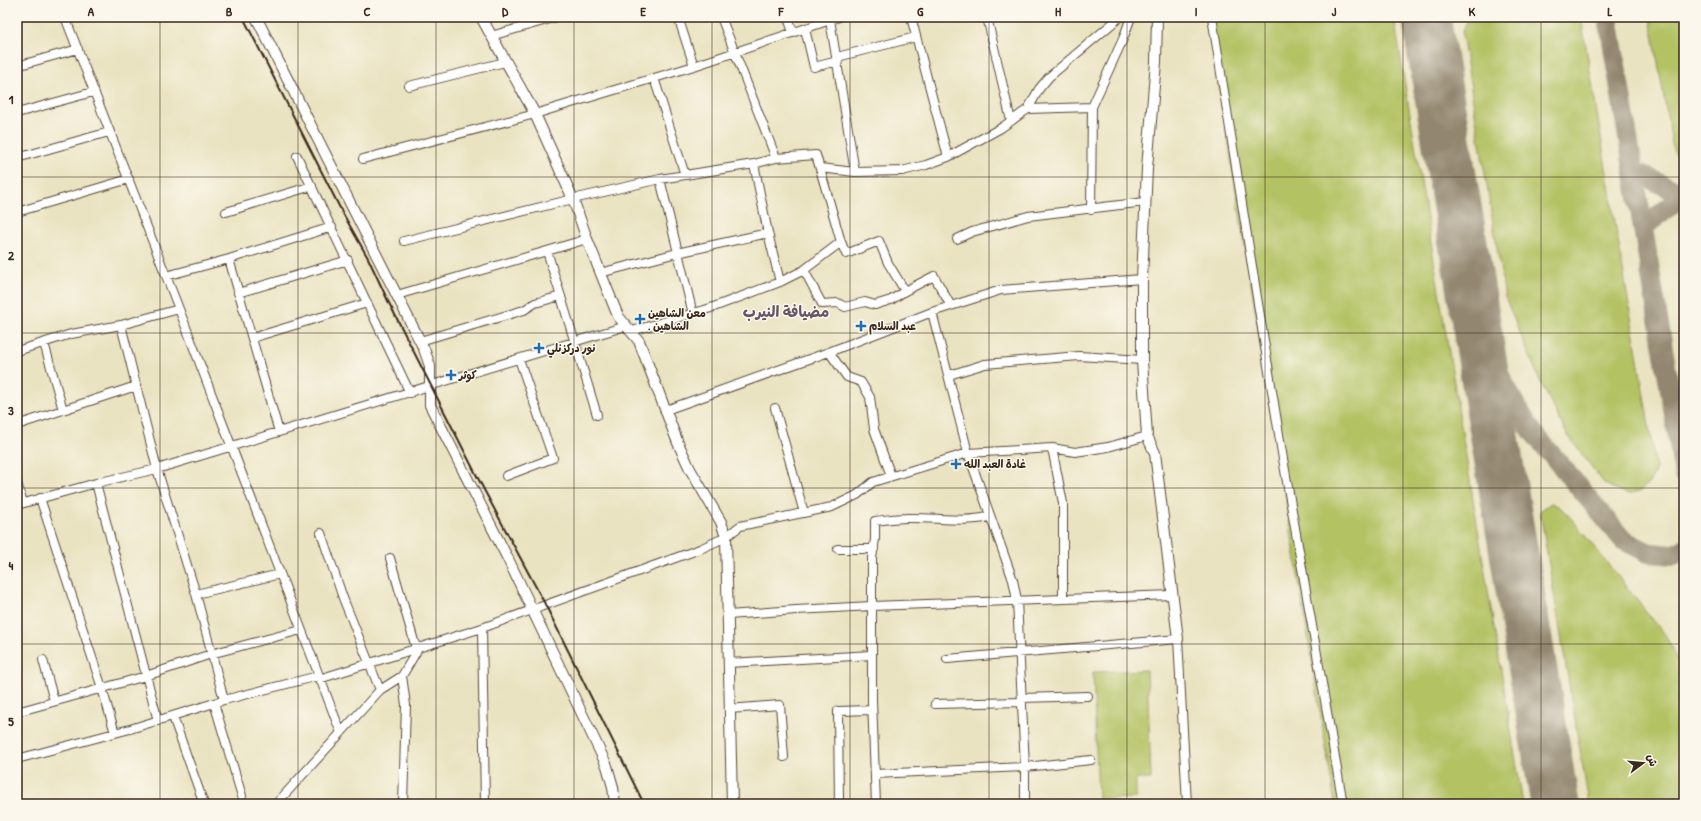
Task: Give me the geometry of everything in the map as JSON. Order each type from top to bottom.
[{"type":"street","points":[[64,17],[129,179],[232,446],[340,733]]},
{"type":"street","points":[[256,17],[420,341],[430,366],[430,405],[532,609],[607,766],[613,787],[615,804]]},
{"type":"street","points":[[481,17],[534,114],[573,199],[600,273],[618,316],[639,341],[678,443],[690,469],[721,522],[726,537],[732,804]]},
{"type":"street","points":[[491,36],[557,17]]},
{"type":"street","points":[[678,17],[694,66]]},
{"type":"street","points":[[721,17],[776,158]]},
{"type":"street","points":[[788,17],[792,34]]},
{"type":"street","points":[[363,160],[534,114],[694,66],[839,17]]},
{"type":"street","points":[[911,17],[948,157]]},
{"type":"street","points":[[987,17],[1011,121]]},
{"type":"street","points":[[820,168],[855,172],[902,171],[926,165],[948,157],[1011,121],[1028,109],[1039,90],[1049,77],[1120,17]]},
{"type":"street","points":[[1092,210],[1092,107],[1123,39],[1131,17]]},
{"type":"street","points":[[1157,17],[1156,62],[1149,134],[1145,202],[1142,279],[1142,360],[1147,436],[1155,454],[1178,639],[1187,804]]},
{"type":"street","points":[[1212,17],[1282,453],[1343,804]]},
{"type":"street","points":[[830,20],[838,59],[855,172]]},
{"type":"street","points":[[805,29],[814,67],[916,37]]},
{"type":"street","points":[[17,66],[78,49]]},
{"type":"street","points":[[409,86],[505,62]]},
{"type":"street","points":[[654,78],[685,175]]},
{"type":"street","points":[[17,113],[93,92]]},
{"type":"street","points":[[1028,109],[1092,107]]},
{"type":"street","points":[[17,158],[109,132]]},
{"type":"street","points":[[404,241],[660,179],[754,164],[776,158],[816,155],[841,242],[846,254],[879,241],[888,263],[905,290]]},
{"type":"street","points":[[297,156],[410,392]]},
{"type":"street","points":[[754,164],[780,282]]},
{"type":"street","points":[[17,212],[129,179]]},
{"type":"street","points":[[660,179],[693,314]]},
{"type":"street","points":[[226,212],[312,186]]},
{"type":"street","points":[[957,239],[972,232],[1028,216],[1092,210],[1145,202]]},
{"type":"street","points":[[166,276],[229,259],[332,227]]},
{"type":"street","points":[[600,273],[677,253],[768,233]]},
{"type":"street","points":[[397,295],[587,239]]},
{"type":"street","points":[[17,483],[20,504],[96,483],[157,469],[574,342],[693,314],[780,282],[804,270],[841,242]]},
{"type":"street","points":[[548,251],[597,415]]},
{"type":"street","points":[[229,259],[279,432]]},
{"type":"street","points":[[238,293],[348,260]]},
{"type":"street","points":[[804,270],[822,304],[838,303],[845,307],[865,302],[875,305],[896,298],[905,290],[934,276],[951,306]]},
{"type":"street","points":[[666,410],[830,352],[932,312],[1001,290],[1142,279]]},
{"type":"street","points":[[420,341],[524,310],[535,303],[561,296]]},
{"type":"street","points":[[252,338],[367,303]]},
{"type":"street","points":[[17,350],[71,334],[121,325],[179,309]]},
{"type":"street","points":[[932,312],[968,453],[1013,580],[1017,600],[1025,767],[1025,804]]},
{"type":"street","points":[[121,325],[157,469],[196,594],[224,700]]},
{"type":"street","points":[[44,343],[63,410]]},
{"type":"street","points":[[830,352],[847,377],[861,382],[870,397],[874,429],[891,476]]},
{"type":"street","points":[[949,375],[985,364],[1079,356],[1142,360]]},
{"type":"street","points":[[506,476],[553,458],[519,359]]},
{"type":"street","points":[[17,425],[136,386]]},
{"type":"street","points":[[775,408],[804,513]]},
{"type":"street","points":[[17,759],[173,717],[224,700],[319,678],[370,664],[482,628],[700,549],[726,537],[740,526],[832,506],[857,495],[873,482],[968,453],[1052,448],[1074,452],[1102,448],[1147,436]]},
{"type":"street","points":[[1052,448],[1062,503],[1063,598]]},
{"type":"street","points":[[96,483],[158,721]]},
{"type":"street","points":[[40,498],[102,688],[115,733]]},
{"type":"street","points":[[876,804],[872,710],[872,558],[874,549],[875,521],[906,518],[976,520],[990,517]]},
{"type":"street","points":[[321,533],[343,598],[380,690]]},
{"type":"street","points":[[838,549],[874,549]]},
{"type":"street","points":[[276,804],[380,690],[402,676],[418,648],[390,558]]},
{"type":"street","points":[[196,594],[280,574]]},
{"type":"street","points":[[728,616],[796,610],[872,606],[1172,595]]},
{"type":"street","points":[[482,628],[485,804]]},
{"type":"street","points":[[17,712],[146,676],[211,654],[301,630]]},
{"type":"street","points":[[947,658],[1019,654],[1178,639]]},
{"type":"street","points":[[728,663],[872,655]]},
{"type":"street","points":[[43,660],[54,701]]},
{"type":"street","points":[[402,676],[406,706],[403,804]]},
{"type":"street","points":[[935,704],[1088,696]]},
{"type":"street","points":[[214,703],[242,796]]},
{"type":"street","points":[[730,709],[780,705],[784,757]]},
{"type":"street","points":[[840,804],[838,711],[872,710]]},
{"type":"street","points":[[173,717],[204,804]]},
{"type":"street","points":[[875,774],[1025,767],[1091,760]]},
{"type":"green space","points":[[1208,17],[1394,17],[1523,804],[1335,804]]},
{"type":"green space","points":[[1469,17],[1581,17],[1656,468],[1649,483],[1640,491],[1629,494],[1616,490],[1604,483],[1568,436],[1541,383],[1505,297],[1462,33]]},
{"type":"green space","points":[[1650,17],[1684,17],[1684,163],[1678,158],[1673,149]]},
{"type":"green space","points":[[1551,503],[1560,507],[1570,517],[1666,636],[1684,674],[1684,804],[1589,804],[1540,511]]},
{"type":"green space","points":[[1147,670],[1151,779],[1136,779],[1136,798],[1098,799],[1093,672]]},
{"type":"taxiway","points":[[1608,17],[1684,475]]},
{"type":"taxiway","points":[[1683,195],[1634,171],[1684,195]]},
{"type":"taxiway","points":[[1644,227],[1684,195]]},
{"type":"taxiway","points":[[1477,324],[1498,372],[1516,406],[1532,431],[1623,540],[1649,553],[1674,555],[1684,549]]},
{"type":"runway","points":[[1426,17],[1555,804]]},
{"type":"railway","points":[[243,17],[341,210],[368,258],[389,303],[482,486],[545,604],[644,804]]},
{"type":"place","name":"معن الشاهين . الشاهين","points":[[640,319]]},
{"type":"place","name":"عبد السلام","points":[[861,326]]},
{"type":"place","name":"نور دركزنلي","points":[[539,348]]},
{"type":"place","name":"كوثر","points":[[451,375]]},
{"type":"place","name":"غادة العبد الله","points":[[956,464]]},
{"type":"district","name":"مضيافة النيرب","points":[[786,311]]}]
